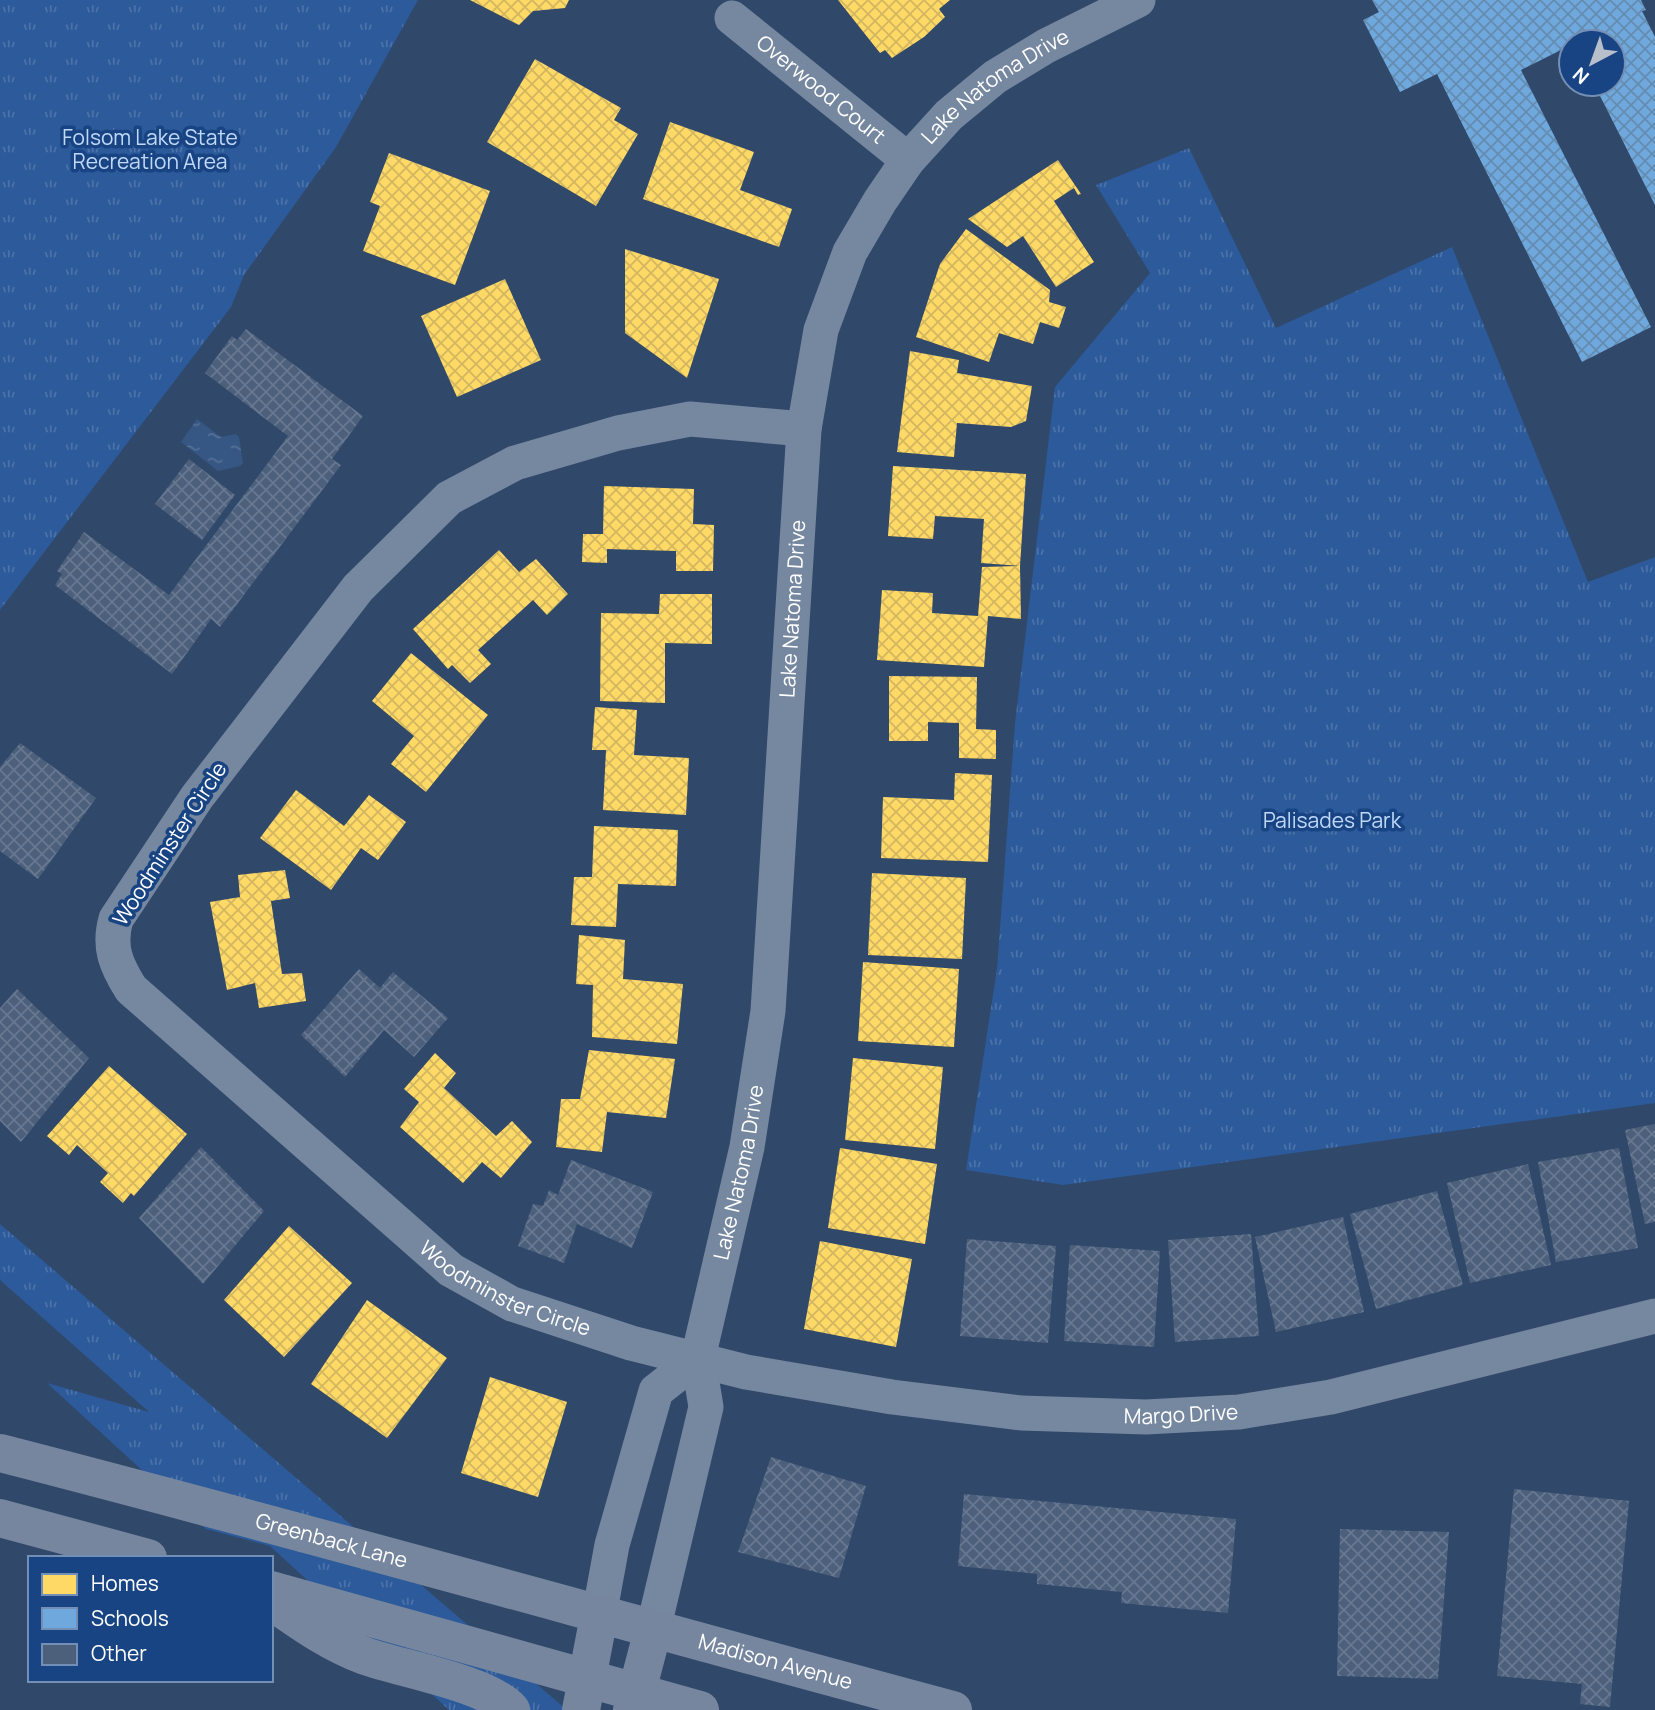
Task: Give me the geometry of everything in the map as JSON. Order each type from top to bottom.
[{"type":"main road","name":"Greenback Lane","points":[[0,1453],[248,1517],[599,1616]]},
{"type":"main road","points":[[0,1518],[141,1556]]},
{"type":"main road","points":[[273,1592],[584,1695],[700,1710]]},
{"type":"main road","points":[[273,1602],[312,1630],[363,1655],[491,1695],[511,1710]]},
{"type":"main road","name":"Madison Avenue","points":[[599,1616],[953,1710]]},
{"type":"main road","points":[[584,1695],[599,1616]]},
{"type":"main road","points":[[635,1701],[653,1630]]},
{"type":"street","name":"Lake Natoma Drive","points":[[653,1630],[706,1407],[698,1358],[747,1147],[768,1011],[804,429],[821,330],[850,252],[908,160],[948,115],[995,77],[1046,46],[1138,0]]},
{"type":"street","name":"Overwood Court","points":[[732,18],[908,160]]},
{"type":"street","name":"Woodminster Circle","points":[[698,1358],[631,1343],[512,1304],[451,1270],[131,989],[119,970],[110,939],[116,919],[205,786],[358,587],[449,498],[515,463],[618,433],[690,419],[804,429]]},
{"type":"street","name":"Margo Drive","points":[[698,1358],[746,1372],[905,1399],[1021,1413],[1146,1417],[1239,1412],[1331,1397],[1655,1316]]},
{"type":"street","points":[[599,1616],[612,1545],[656,1391],[698,1358]]},
{"type":"green space","name":"Folsom Lake State Recreation Area","points":[[0,0],[418,0],[336,147],[244,275],[231,307],[0,610]]},
{"type":"green space","name":"Palisades Park","points":[[1189,148],[1276,328],[1452,247],[1588,582],[1655,557],[1655,1103],[1063,1185],[966,1170],[997,969],[1015,723],[1055,387],[1150,273],[1096,185]]},
{"type":"green space","points":[[0,1224],[567,1710],[449,1710],[270,1546],[206,1529],[47,1383],[149,1412],[0,1280]]},
{"type":"water","points":[[197,419],[221,437],[236,434],[239,437],[243,463],[240,466],[218,471],[181,442]]},
{"type":"building: Homes","points":[[470,0],[569,0],[565,8],[533,11],[519,25]]},
{"type":"building: Homes","points":[[838,0],[950,0],[939,9],[945,17],[924,37],[892,58],[885,50],[880,53]]},
{"type":"building: Homes","points":[[535,59],[621,108],[614,120],[638,134],[596,206],[487,142]]},
{"type":"building: Homes","points":[[670,122],[754,152],[740,190],[792,209],[779,247],[643,199]]},
{"type":"building: Homes","points":[[389,153],[490,191],[455,285],[363,251],[380,206],[370,202]]},
{"type":"building: Homes","points":[[1058,160],[1081,194],[1078,195],[1074,188],[1054,201],[1094,262],[1056,287],[1023,236],[1007,247],[968,219]]},
{"type":"building: Homes","points":[[966,229],[1050,290],[1049,302],[1066,307],[1059,328],[1040,322],[1033,344],[999,333],[989,362],[916,337],[940,264]]},
{"type":"building: Homes","points":[[625,249],[719,279],[687,378],[625,333]]},
{"type":"building: Homes","points":[[505,279],[541,360],[457,397],[421,316]]},
{"type":"building: Homes","points":[[910,351],[959,360],[957,373],[1032,386],[1026,421],[1011,427],[957,423],[954,457],[897,452]]},
{"type":"building: Homes","points":[[893,466],[1026,474],[1020,566],[981,563],[984,519],[935,516],[933,539],[888,536]]},
{"type":"building: Homes","points":[[604,486],[694,489],[693,524],[714,525],[713,571],[676,571],[676,551],[607,549],[607,563],[582,562],[583,534],[603,534]]},
{"type":"building: Homes","points":[[499,550],[519,572],[536,559],[568,594],[547,615],[533,600],[478,650],[491,664],[470,683],[452,665],[448,669],[413,629]]},
{"type":"building: Homes","points":[[1020,566],[1021,619],[988,616],[984,667],[877,660],[882,590],[933,593],[932,613],[978,616],[982,567]]},
{"type":"building: Homes","points":[[660,594],[712,594],[712,644],[665,643],[665,703],[600,701],[601,613],[659,614]]},
{"type":"building: Homes","points":[[411,653],[488,715],[426,792],[391,764],[414,736],[372,701]]},
{"type":"building: Homes","points":[[889,676],[977,677],[976,729],[996,730],[996,759],[959,758],[959,723],[928,722],[928,741],[889,741]]},
{"type":"building: Homes","points":[[595,707],[637,710],[634,755],[689,758],[686,815],[603,810],[606,750],[592,750]]},
{"type":"building: Homes","points":[[955,773],[992,775],[988,862],[881,858],[883,797],[954,800]]},
{"type":"building: Homes","points":[[296,790],[344,826],[369,795],[406,822],[378,860],[361,848],[331,890],[260,838]]},
{"type":"building: Homes","points":[[594,826],[678,830],[676,886],[618,884],[616,927],[571,925],[574,877],[592,877]]},
{"type":"building: Homes","points":[[285,870],[290,898],[271,901],[282,974],[302,973],[306,1001],[259,1008],[255,983],[227,990],[210,902],[240,897],[238,875]]},
{"type":"building: Homes","points":[[872,873],[966,878],[962,959],[868,955]]},
{"type":"building: Homes","points":[[579,935],[625,940],[623,979],[683,984],[677,1044],[592,1037],[593,985],[576,984]]},
{"type":"building: Homes","points":[[863,962],[959,969],[954,1047],[858,1041]]},
{"type":"building: Homes","points":[[589,1050],[675,1059],[666,1118],[607,1112],[602,1152],[556,1147],[561,1099],[580,1099]]},
{"type":"building: Homes","points":[[435,1053],[456,1073],[444,1088],[496,1136],[512,1121],[532,1142],[501,1178],[482,1162],[463,1183],[400,1127],[419,1102],[404,1089]]},
{"type":"building: Homes","points":[[853,1058],[943,1067],[935,1149],[845,1140]]},
{"type":"building: Homes","points":[[109,1066],[187,1134],[134,1196],[131,1193],[123,1203],[100,1182],[108,1173],[77,1145],[69,1155],[47,1136]]},
{"type":"building: Homes","points":[[840,1148],[937,1164],[925,1244],[828,1228]]},
{"type":"building: Homes","points":[[289,1226],[352,1283],[284,1357],[224,1300]]},
{"type":"building: Homes","points":[[820,1241],[912,1259],[896,1347],[804,1329]]},
{"type":"building: Homes","points":[[367,1300],[447,1358],[387,1438],[311,1384]]},
{"type":"building: Homes","points":[[490,1377],[567,1402],[538,1497],[461,1473]]},
{"type":"building: Schools","points":[[1372,0],[1641,0],[1646,10],[1642,11],[1655,37],[1655,205],[1601,98],[1627,98],[1627,28],[1557,28],[1557,52],[1521,70],[1651,327],[1582,362],[1437,74],[1400,92],[1363,20],[1379,12]]},
{"type":"building: Other","points":[[246,329],[363,416],[332,459],[341,465],[220,627],[211,619],[172,674],[55,585],[62,574],[57,571],[84,532],[169,595],[288,436],[205,373],[232,336],[237,340]]},
{"type":"building: Other","points":[[189,459],[235,495],[202,540],[155,504]]},
{"type":"building: Other","points":[[20,743],[96,798],[38,879],[0,851],[0,767]]},
{"type":"building: Other","points":[[359,969],[380,988],[393,972],[448,1018],[414,1057],[384,1030],[345,1077],[301,1035]]},
{"type":"building: Other","points":[[17,989],[89,1058],[21,1142],[0,1121],[0,1008]]},
{"type":"building: Other","points":[[1655,1124],[1655,1222],[1645,1224],[1625,1130]]},
{"type":"building: Other","points":[[201,1147],[264,1211],[203,1284],[139,1218]]},
{"type":"building: Other","points":[[1619,1148],[1638,1248],[1556,1262],[1538,1162]]},
{"type":"building: Other","points":[[571,1160],[653,1192],[632,1248],[577,1224],[564,1263],[518,1246],[533,1204],[543,1206],[549,1190],[558,1195]]},
{"type":"building: Other","points":[[1528,1164],[1551,1265],[1470,1283],[1447,1183]]},
{"type":"building: Other","points":[[1437,1191],[1463,1285],[1376,1309],[1350,1214]]},
{"type":"building: Other","points":[[1343,1217],[1364,1312],[1276,1332],[1255,1237]]},
{"type":"building: Other","points":[[1251,1234],[1259,1336],[1175,1342],[1168,1240]]},
{"type":"building: Other","points":[[967,1239],[1056,1246],[1048,1343],[960,1336]]},
{"type":"building: Other","points":[[1070,1245],[1160,1251],[1154,1347],[1064,1341]]},
{"type":"building: Other","points":[[771,1457],[866,1486],[839,1578],[738,1552]]},
{"type":"building: Other","points":[[1514,1489],[1629,1501],[1610,1707],[1580,1704],[1582,1684],[1497,1676]]},
{"type":"building: Other","points":[[964,1494],[1236,1519],[1228,1613],[1121,1603],[1122,1592],[1037,1584],[1037,1574],[958,1566]]},
{"type":"building: Other","points":[[1340,1529],[1449,1532],[1438,1679],[1337,1676]]}]
